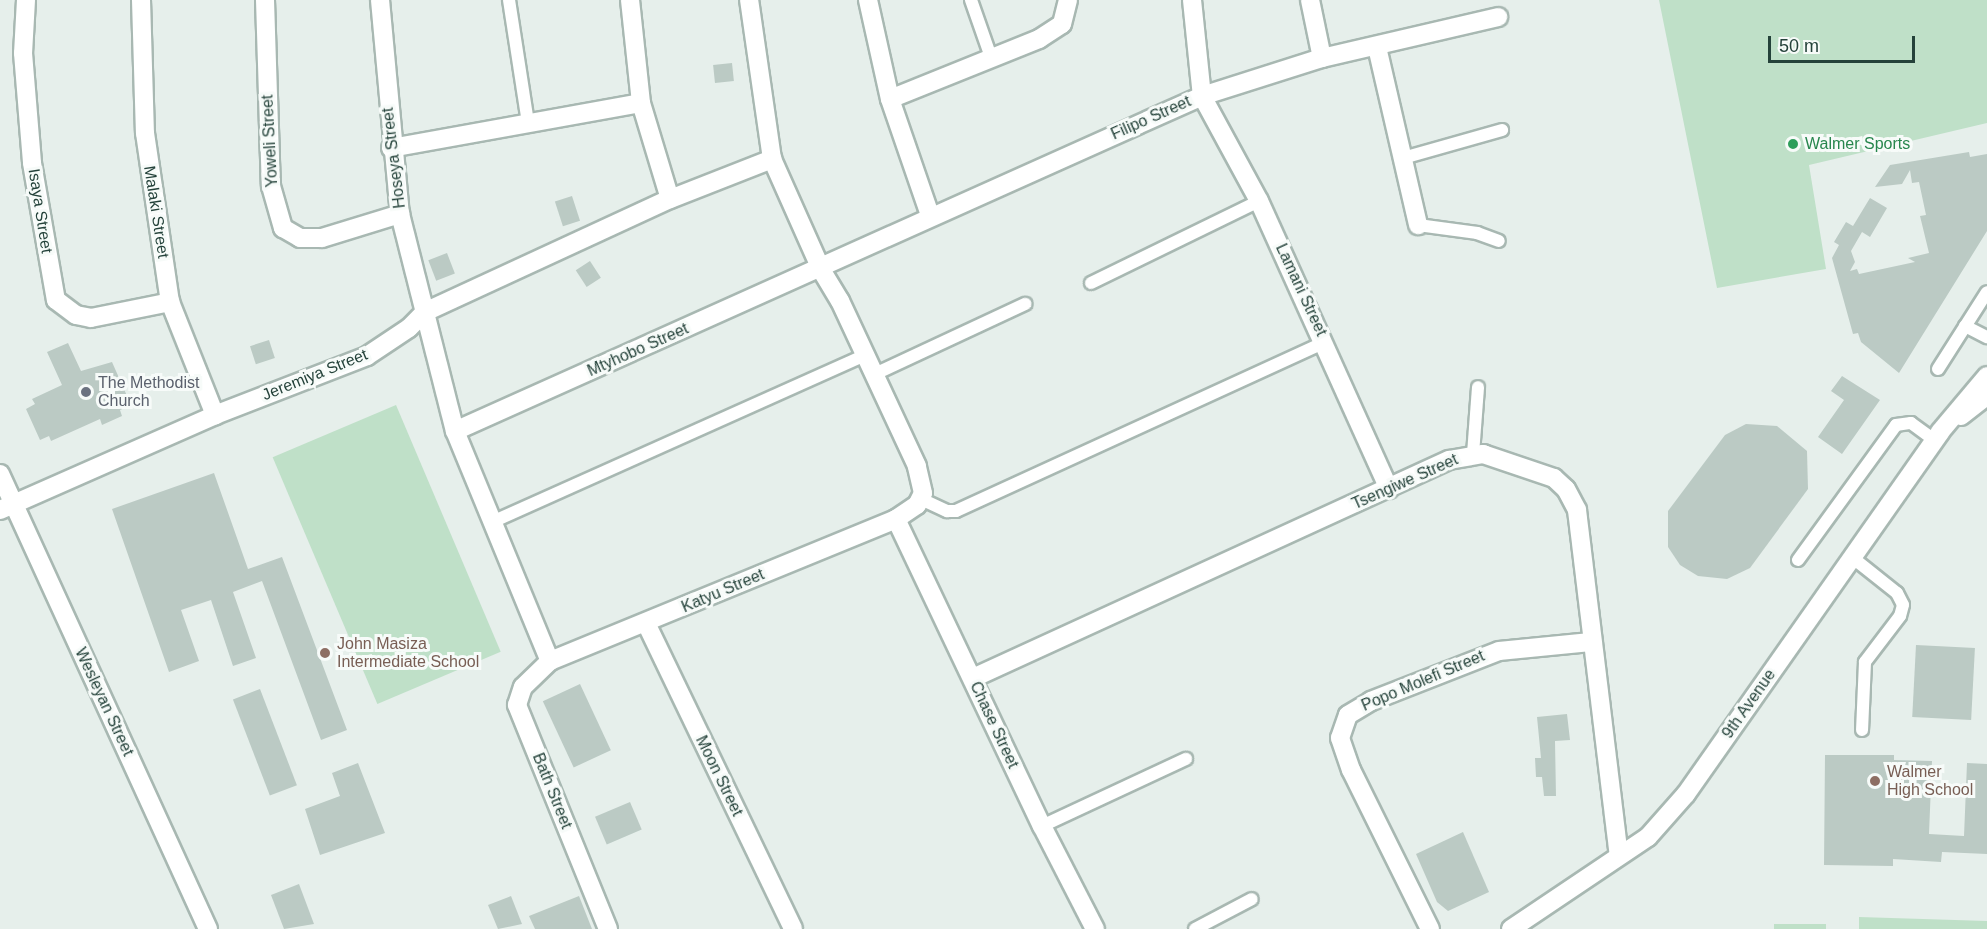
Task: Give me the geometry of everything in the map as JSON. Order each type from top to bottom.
[{"type":"street","name":"Isaya Street","points":[[26,0],[23,52],[32,163],[56,300],[76,315],[91,318],[170,303]]},
{"type":"street","name":"Malaki Street","points":[[141,0],[145,133],[170,303],[215,415]]},
{"type":"street","name":"Yoweli Street","points":[[265,0],[271,186],[283,228],[300,237],[322,238],[400,214]]},
{"type":"street","name":"Hoseya Street","points":[[380,0],[391,148],[400,214],[425,312]]},
{"type":"street","points":[[630,0],[641,103],[670,199]]},
{"type":"street","points":[[749,0],[772,159],[821,269],[866,355],[917,466],[923,485],[921,499]]},
{"type":"street","points":[[868,0],[890,99],[930,215]]},
{"type":"street","points":[[890,99],[992,60],[1062,24],[1068,0]]},
{"type":"street","points":[[1192,0],[1202,96]]},
{"type":"street","points":[[1310,0],[1322,58]]},
{"type":"street","name":"Filipo Street","points":[[821,269],[930,215],[1202,96],[1322,58],[1498,17]]},
{"type":"street","points":[[1377,46],[1418,225]]},
{"type":"street","name":"Lamani Street","points":[[1202,96],[1259,201],[1325,342],[1389,489]]},
{"type":"street","points":[[391,148],[641,103]]},
{"type":"street","name":"Jeremiya Street","points":[[7,507],[215,415],[367,356],[409,328],[425,312],[670,199],[772,159]]},
{"type":"street","name":"Mtyhobo Street","points":[[454,431],[821,269]]},
{"type":"street","points":[[425,312],[454,431],[550,661]]},
{"type":"street","name":"9th Avenue","points":[[1511,929],[1648,837],[1686,794],[1937,436],[1987,375]]},
{"type":"street","name":"9th Avenue","points":[[1937,436],[1987,396]]},
{"type":"street","name":"Tsengiwe Street","points":[[973,678],[1449,460],[1473,454],[1544,473],[1566,489],[1577,510],[1591,642],[1619,855]]},
{"type":"street","name":"Wesleyan Street","points":[[0,474],[7,507],[208,929]]},
{"type":"street","name":"Katyu Street","points":[[550,661],[896,519],[921,499]]},
{"type":"street","name":"Chase Street","points":[[896,519],[1041,826],[1095,929]]},
{"type":"street","name":"Moon Street","points":[[646,623],[793,929]]},
{"type":"street","name":"Popo Molefi Street","points":[[1430,929],[1351,770],[1340,738],[1348,715],[1371,701],[1490,653],[1591,642]]},
{"type":"street","name":"Bath Street","points":[[550,661],[523,687],[517,705],[608,929]]},
{"type":"lane","points":[[509,0],[528,123]]},
{"type":"lane","points":[[971,0],[992,60]]},
{"type":"lane","points":[[1403,158],[1502,130]]},
{"type":"lane","points":[[1090,283],[1259,201]]},
{"type":"lane","points":[[1418,225],[1477,233],[1499,241]]},
{"type":"lane","points":[[1938,369],[1987,292]]},
{"type":"lane","points":[[875,374],[1025,304]]},
{"type":"lane","points":[[1965,326],[1987,338]]},
{"type":"lane","points":[[921,499],[947,511],[956,511],[1325,342]]},
{"type":"lane","points":[[492,522],[866,355]]},
{"type":"lane","points":[[1473,454],[1478,387]]},
{"type":"lane","points":[[1798,560],[1896,425],[1911,423],[1937,436]]},
{"type":"lane","points":[[1853,558],[1897,593],[1903,604],[1900,616],[1865,662],[1862,730]]},
{"type":"lane","points":[[1041,826],[1186,759]]},
{"type":"lane","points":[[1195,929],[1252,899]]},
{"type":"green space","name":"Walmer Sports","points":[[1659,0],[1987,0],[1987,123],[1809,165],[1826,269],[1717,288]]},
{"type":"green space","points":[[396,405],[501,652],[377,704],[273,457]]},
{"type":"green space","points":[[1859,917],[1987,921],[1987,929],[1859,929]]},
{"type":"green space","points":[[1774,924],[1826,924],[1826,929],[1774,929]]},
{"type":"building","points":[[732,63],[734,81],[715,83],[713,65]]},
{"type":"building","points":[[1969,152],[1970,157],[1987,154],[1987,231],[1899,373],[1861,342],[1858,333],[1853,334],[1832,258],[1839,245],[1834,242],[1846,222],[1853,226],[1870,198],[1887,208],[1870,237],[1862,232],[1851,251],[1855,262],[1850,271],[1857,269],[1859,274],[1915,262],[1908,258],[1929,253],[1920,216],[1926,215],[1919,182],[1912,183],[1910,170],[1902,184],[1875,187],[1890,165]]},
{"type":"building","points":[[572,196],[580,221],[563,226],[555,202]]},
{"type":"building","points":[[447,253],[455,274],[436,281],[428,260]]},
{"type":"building","points":[[590,261],[601,278],[587,287],[576,270]]},
{"type":"building","points":[[269,340],[275,358],[256,364],[250,346]]},
{"type":"building","name":"The Methodist Church","points":[[68,343],[81,371],[112,362],[131,405],[120,410],[122,416],[102,425],[100,419],[51,441],[49,436],[40,440],[26,409],[35,404],[32,399],[62,385],[47,352]]},
{"type":"building","points":[[1842,376],[1880,400],[1842,454],[1818,437],[1844,400],[1831,391]]},
{"type":"building","points":[[1746,424],[1777,426],[1807,451],[1808,489],[1750,568],[1727,579],[1698,576],[1680,565],[1668,547],[1668,511],[1725,435]]},
{"type":"building","points":[[214,473],[248,569],[282,557],[347,730],[321,740],[262,581],[233,592],[256,658],[233,666],[211,600],[181,610],[199,661],[169,672],[112,509]]},
{"type":"building","points":[[1916,645],[1975,648],[1971,720],[1912,717]]},
{"type":"building","points":[[580,684],[611,750],[574,767],[543,701]]},
{"type":"building","points":[[260,689],[297,785],[270,796],[233,699]]},
{"type":"building","points":[[1567,714],[1570,740],[1555,741],[1556,796],[1544,796],[1542,777],[1536,777],[1535,758],[1541,758],[1537,717]]},
{"type":"building","points":[[1825,755],[1894,755],[1894,760],[1932,761],[1929,834],[1964,836],[1967,763],[1987,764],[1987,854],[1942,852],[1941,862],[1893,859],[1893,866],[1824,865]]},
{"type":"building","points":[[358,763],[385,833],[320,855],[305,809],[340,796],[332,773]]},
{"type":"building","points":[[630,802],[642,830],[607,844],[595,817]]},
{"type":"building","points":[[1463,832],[1489,892],[1448,911],[1437,902],[1416,854]]},
{"type":"building","points":[[299,884],[314,924],[284,929],[271,895]]},
{"type":"building","points":[[511,896],[522,924],[498,929],[488,905]]},
{"type":"building","points":[[579,896],[592,929],[535,929],[529,916]]},
{"type":"place","name":"Walmer Sports","points":[[1793,144]]},
{"type":"place","name":"The Methodist Church","points":[[86,392]]},
{"type":"place","name":"John Masiza Intermediate School","points":[[325,653]]},
{"type":"place","name":"Walmer High School","points":[[1875,781]]}]
